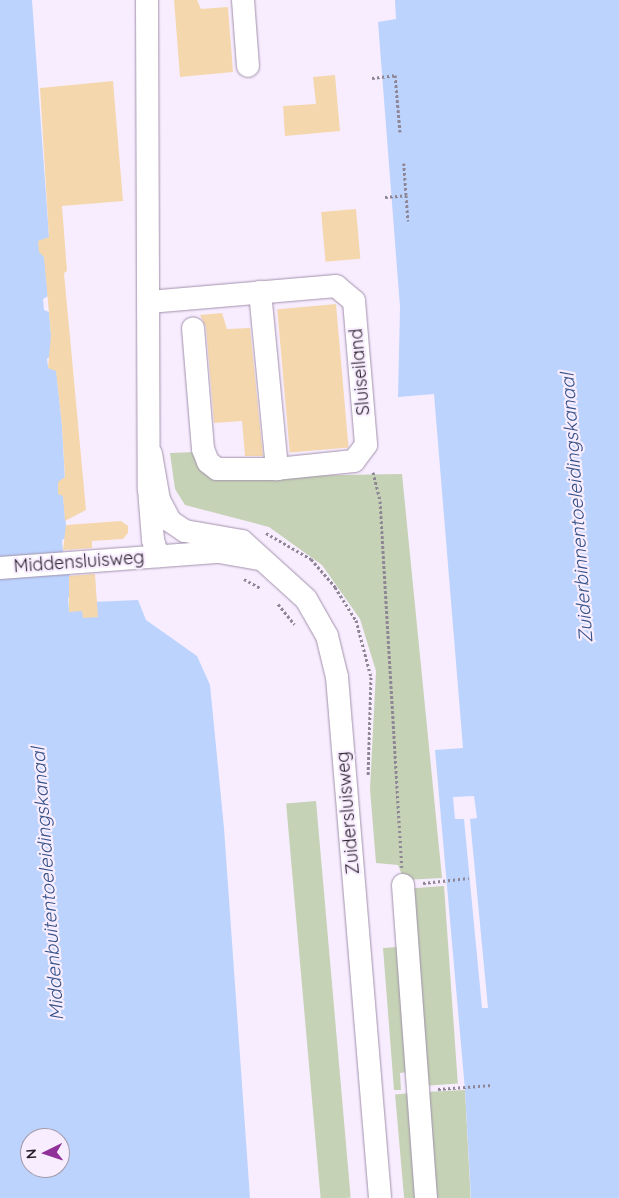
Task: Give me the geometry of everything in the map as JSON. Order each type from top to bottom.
[{"type":"street","points":[[147,0],[151,519],[164,555]]},
{"type":"street","points":[[243,0],[248,66]]},
{"type":"street","name":"Sluiseiland","points":[[149,302],[336,286],[354,301],[366,444]]},
{"type":"street","points":[[260,292],[277,469]]},
{"type":"street","points":[[193,328],[203,449],[208,462],[217,469],[277,469],[354,461],[366,444]]},
{"type":"street","points":[[151,454],[159,500],[164,513],[177,526],[184,531],[242,541],[264,559]]},
{"type":"street","points":[[164,555],[177,526]]},
{"type":"street","points":[[164,555],[220,552],[264,559]]},
{"type":"street","name":"Middensluisweg","points":[[0,568],[164,555]]},
{"type":"street","name":"Zuidersluisweg","points":[[264,559],[306,599],[327,636],[337,677],[380,1198]]},
{"type":"street","points":[[403,885],[426,1198]]},
{"type":"path","points":[[372,78],[396,75],[400,132]]},
{"type":"path","points":[[404,163],[408,221]]},
{"type":"path","points":[[385,197],[406,195]]},
{"type":"path","points":[[366,444],[380,501],[403,885],[470,878]]},
{"type":"path","points":[[239,578],[267,592]]},
{"type":"path","points":[[272,598],[298,630]]},
{"type":"path","points":[[431,1090],[492,1085]]},
{"type":"green space","points":[[195,452],[226,477],[402,474],[442,878],[404,880],[398,865],[376,863],[370,789],[376,671],[360,619],[322,565],[269,527],[185,505],[175,489],[170,453]]},
{"type":"green space","points":[[316,801],[351,1197],[321,1198],[286,804]]},
{"type":"green space","points":[[444,886],[458,1084],[420,1086],[406,889]]},
{"type":"green space","points":[[398,947],[408,1072],[400,1073],[401,1090],[394,1090],[383,948]]},
{"type":"green space","points":[[465,1090],[471,1198],[427,1198],[421,1092]]},
{"type":"green space","points":[[412,1093],[421,1198],[404,1198],[395,1094]]},
{"type":"water","name":"Middenbuitentoeleidingskanaal","points":[[0,0],[32,0],[49,237],[44,253],[48,296],[43,299],[44,310],[49,312],[51,335],[52,355],[47,359],[48,367],[56,369],[62,425],[65,480],[58,483],[58,492],[63,495],[66,525],[66,538],[62,540],[63,552],[68,554],[71,597],[68,598],[69,610],[92,602],[138,600],[146,620],[197,656],[210,685],[224,828],[250,1198],[0,1198]]},
{"type":"water","name":"Zuiderbinnentoeleidingskanaal","points":[[395,0],[619,0],[619,1198],[471,1198],[465,1090],[435,750],[463,748],[434,394],[398,397],[400,307],[378,22],[396,19]]},
{"type":"pier","points":[[474,796],[477,818],[470,819],[488,1008],[482,1008],[464,819],[455,819],[453,797]]},
{"type":"building","points":[[174,0],[197,0],[201,9],[228,7],[233,72],[180,77]]},
{"type":"building","points":[[335,75],[340,131],[285,136],[283,106],[316,104],[313,77]]},
{"type":"building","points":[[113,81],[123,201],[62,206],[67,271],[64,273],[86,510],[65,521],[63,496],[58,494],[58,482],[65,477],[62,425],[56,371],[48,368],[51,335],[44,257],[39,252],[38,241],[49,237],[40,88]]},
{"type":"building","points":[[356,209],[360,259],[325,262],[321,212]]},
{"type":"building","points":[[336,304],[349,447],[290,453],[277,309]]},
{"type":"building","points":[[222,313],[227,329],[250,328],[263,456],[245,456],[242,421],[214,423],[206,327],[200,315]]},
{"type":"building","points":[[121,521],[128,526],[128,533],[123,539],[92,541],[92,548],[63,550],[66,525]]},
{"type":"building","points":[[95,574],[98,617],[83,618],[82,611],[69,612],[69,576]]}]
